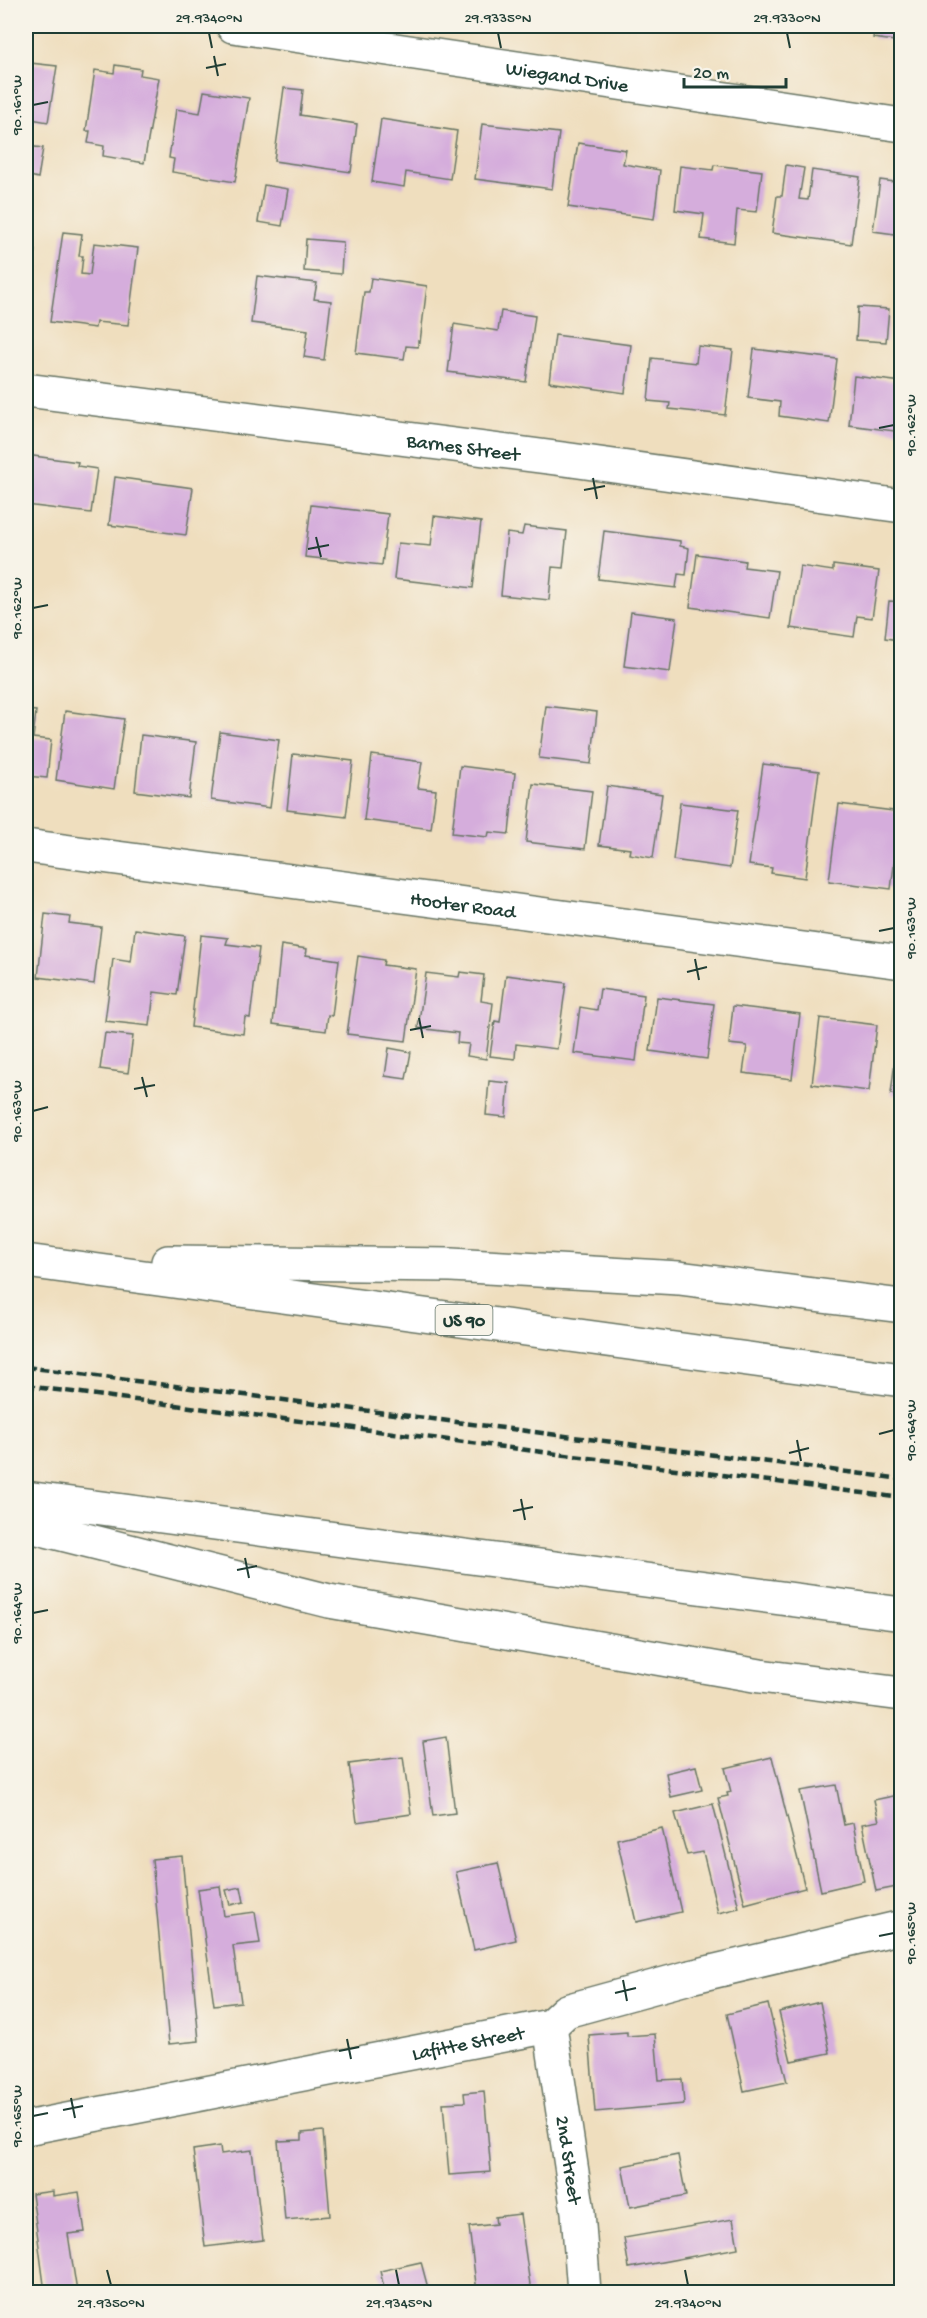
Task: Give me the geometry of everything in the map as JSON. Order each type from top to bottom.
[{"type":"main road","name":"Wiegand Drive","points":[[232,26],[902,125]]},
{"type":"main road","name":"Barnes Street","points":[[26,390],[559,458],[902,506]]},
{"type":"main road","name":"Hooter Road","points":[[26,846],[902,962]]},
{"type":"main road","points":[[26,1261],[451,1265],[679,1278],[902,1306]]},
{"type":"main road","name":"US 90","points":[[26,1261],[902,1380]]},
{"type":"main road","points":[[26,1498],[902,1614]]},
{"type":"main road","points":[[26,1525],[329,1601],[760,1676],[902,1694]]},
{"type":"main road","name":"Lafitte Street","points":[[26,2128],[550,2026],[566,2011],[690,1977],[902,1927]]},
{"type":"main road","name":"2nd Street","points":[[550,2026],[578,2212],[584,2292]]},
{"type":"building","points":[[875,26],[902,26],[902,42],[873,38]]},
{"type":"building","points":[[30,63],[57,66],[48,122],[26,118],[26,71],[29,71]]},
{"type":"building","points":[[115,65],[141,69],[140,75],[159,78],[144,163],[103,156],[104,146],[88,143],[90,131],[86,131],[95,70],[114,73]]},
{"type":"building","points":[[284,88],[303,90],[300,115],[357,124],[351,172],[274,161]]},
{"type":"building","points":[[204,91],[249,98],[235,182],[172,172],[174,159],[169,158],[176,109],[200,113]]},
{"type":"building","points":[[381,119],[457,131],[450,179],[406,172],[404,187],[372,182]]},
{"type":"building","points":[[482,124],[559,133],[552,189],[475,179]]},
{"type":"building","points":[[578,143],[626,150],[623,164],[660,170],[654,219],[568,207]]},
{"type":"building","points":[[26,146],[43,148],[38,178],[26,175]]},
{"type":"building","points":[[714,165],[762,171],[757,212],[737,210],[734,243],[701,239],[704,214],[675,210],[680,166],[713,170]]},
{"type":"building","points":[[786,165],[804,168],[799,199],[808,200],[812,170],[860,177],[851,244],[772,233],[777,196],[782,196]]},
{"type":"building","points":[[880,180],[902,183],[902,235],[873,231]]},
{"type":"building","points":[[264,185],[288,189],[282,226],[258,222]]},
{"type":"building","points":[[63,232],[82,234],[79,256],[83,256],[81,274],[90,275],[94,243],[138,248],[128,325],[96,322],[95,328],[50,322]]},
{"type":"building","points":[[306,239],[343,242],[341,274],[304,271]]},
{"type":"building","points":[[26,249],[35,250],[30,287],[26,287]]},
{"type":"building","points":[[257,276],[317,283],[314,299],[331,301],[324,360],[304,357],[308,330],[251,323]]},
{"type":"building","points":[[371,278],[427,286],[420,342],[418,341],[418,347],[406,346],[404,359],[356,353],[364,292],[369,292]]},
{"type":"building","points":[[858,307],[889,309],[886,342],[856,340]]},
{"type":"building","points":[[501,311],[535,316],[526,382],[448,372],[454,324],[498,331]]},
{"type":"building","points":[[555,335],[631,345],[625,393],[549,382]]},
{"type":"building","points":[[698,346],[733,350],[725,415],[669,409],[670,403],[648,401],[652,358],[696,363]]},
{"type":"building","points":[[754,349],[837,359],[829,423],[779,416],[780,402],[748,398]]},
{"type":"building","points":[[854,376],[902,382],[902,432],[849,425]]},
{"type":"building","points":[[26,455],[78,462],[77,466],[97,469],[91,513],[26,505]]},
{"type":"building","points":[[115,477],[193,488],[186,535],[109,525]]},
{"type":"building","points":[[311,505],[388,514],[382,565],[305,557]]},
{"type":"building","points":[[434,516],[481,522],[473,588],[394,579],[398,543],[431,546]]},
{"type":"building","points":[[524,526],[567,531],[563,568],[552,567],[549,600],[501,595],[507,533],[522,535]]},
{"type":"building","points":[[604,531],[680,541],[680,546],[689,548],[686,575],[678,574],[676,588],[598,579]]},
{"type":"building","points":[[697,554],[745,561],[744,567],[777,571],[770,618],[690,607]]},
{"type":"building","points":[[833,565],[879,571],[872,618],[857,616],[854,637],[791,628],[800,566],[833,571]]},
{"type":"building","points":[[889,601],[902,602],[902,657],[897,656],[899,640],[885,638]]},
{"type":"building","points":[[631,612],[677,618],[670,672],[624,666]]},
{"type":"building","points":[[546,706],[597,712],[591,764],[539,758]]},
{"type":"building","points":[[26,710],[36,711],[33,738],[51,740],[47,778],[26,776]]},
{"type":"building","points":[[65,711],[124,719],[114,789],[56,780]]},
{"type":"building","points":[[220,732],[279,740],[270,808],[211,800]]},
{"type":"building","points":[[141,735],[196,742],[189,798],[135,791]]},
{"type":"building","points":[[293,754],[353,761],[346,817],[287,810]]},
{"type":"building","points":[[372,755],[422,762],[418,788],[436,790],[431,829],[364,820]]},
{"type":"building","points":[[763,764],[819,771],[805,878],[771,873],[772,868],[749,865]]},
{"type":"building","points":[[460,766],[515,773],[509,834],[489,832],[488,837],[452,833]]},
{"type":"building","points":[[533,784],[592,791],[585,849],[526,842]]},
{"type":"building","points":[[607,786],[662,794],[653,858],[629,854],[630,849],[599,845]]},
{"type":"building","points":[[680,803],[738,810],[730,868],[673,860]]},
{"type":"building","points":[[839,804],[901,812],[891,889],[829,881]]},
{"type":"building","points":[[45,914],[70,917],[69,923],[101,927],[94,984],[38,977]]},
{"type":"building","points":[[135,929],[185,936],[177,995],[154,992],[150,1026],[105,1021],[113,959],[131,962]]},
{"type":"building","points":[[201,935],[228,938],[226,944],[259,948],[250,1018],[245,1017],[243,1034],[191,1027]]},
{"type":"building","points":[[281,945],[307,949],[306,955],[339,960],[332,1016],[328,1015],[326,1031],[273,1024]]},
{"type":"building","points":[[358,956],[384,960],[383,965],[416,969],[406,1041],[347,1034]]},
{"type":"building","points":[[460,972],[484,975],[481,1001],[493,1003],[486,1059],[467,1056],[469,1044],[457,1043],[458,1033],[418,1028],[426,973],[459,977]]},
{"type":"building","points":[[506,975],[566,983],[557,1049],[516,1044],[515,1059],[490,1056],[495,1021],[500,1022]]},
{"type":"building","points":[[600,989],[644,995],[636,1061],[574,1053],[580,1007],[597,1010]]},
{"type":"building","points":[[657,997],[714,1004],[707,1059],[650,1051]]},
{"type":"building","points":[[733,1006],[800,1014],[792,1079],[743,1073],[747,1046],[729,1044]]},
{"type":"building","points":[[820,1018],[877,1025],[869,1091],[812,1084]]},
{"type":"building","points":[[899,1027],[902,1028],[902,1096],[891,1094]]},
{"type":"building","points":[[105,1033],[133,1036],[128,1073],[100,1069]]},
{"type":"building","points":[[389,1048],[411,1052],[406,1079],[385,1076]]},
{"type":"building","points":[[489,1081],[509,1083],[506,1117],[486,1115]]},
{"type":"building","points":[[446,1737],[455,1813],[433,1816],[423,1741]]},
{"type":"building","points":[[403,1757],[411,1814],[357,1822],[349,1764]]},
{"type":"building","points":[[772,1757],[805,1888],[745,1904],[718,1798],[728,1796],[727,1793],[731,1792],[725,1768]]},
{"type":"building","points":[[696,1766],[702,1790],[671,1797],[666,1773]]},
{"type":"building","points":[[836,1785],[844,1825],[853,1823],[864,1881],[821,1891],[800,1791]]},
{"type":"building","points":[[898,1795],[902,1810],[902,1886],[876,1891],[862,1824],[879,1821],[874,1800]]},
{"type":"building","points":[[713,1804],[739,1908],[718,1913],[703,1852],[687,1855],[675,1813]]},
{"type":"building","points":[[662,1828],[681,1912],[636,1922],[617,1839]]},
{"type":"building","points":[[182,1856],[199,2041],[169,2044],[152,1859]]},
{"type":"building","points":[[498,1863],[516,1940],[474,1950],[456,1872]]},
{"type":"building","points":[[220,1886],[224,1916],[255,1912],[260,1943],[233,1946],[241,2002],[214,2005],[198,1889]]},
{"type":"building","points":[[241,1887],[244,1902],[230,1905],[226,1890]]},
{"type":"building","points":[[902,1977],[902,2005],[901,2005],[895,1978]]},
{"type":"building","points":[[820,2002],[830,2053],[791,2061],[779,2012]]},
{"type":"building","points":[[768,2004],[787,2082],[744,2091],[727,2014]]},
{"type":"building","points":[[627,2032],[627,2036],[655,2034],[659,2080],[682,2079],[684,2104],[595,2112],[589,2035]]},
{"type":"building","points":[[484,2091],[491,2172],[449,2175],[443,2103],[465,2102],[464,2093]]},
{"type":"building","points":[[323,2131],[330,2216],[285,2220],[278,2141],[302,2140],[302,2133]]},
{"type":"building","points":[[220,2146],[221,2154],[252,2150],[263,2240],[205,2247],[193,2150]]},
{"type":"building","points":[[678,2155],[686,2196],[630,2207],[622,2166]]},
{"type":"building","points":[[53,2191],[53,2196],[79,2192],[85,2232],[68,2234],[77,2292],[45,2292],[32,2194]]},
{"type":"building","points":[[520,2214],[531,2292],[477,2292],[469,2227],[496,2224],[495,2217]]},
{"type":"building","points":[[733,2219],[738,2248],[629,2268],[624,2238]]},
{"type":"building","points":[[421,2262],[429,2292],[385,2292],[380,2271]]},
{"type":"railway","points":[[26,1367],[902,1479]]},
{"type":"railway","points":[[26,1386],[902,1498]]}]
